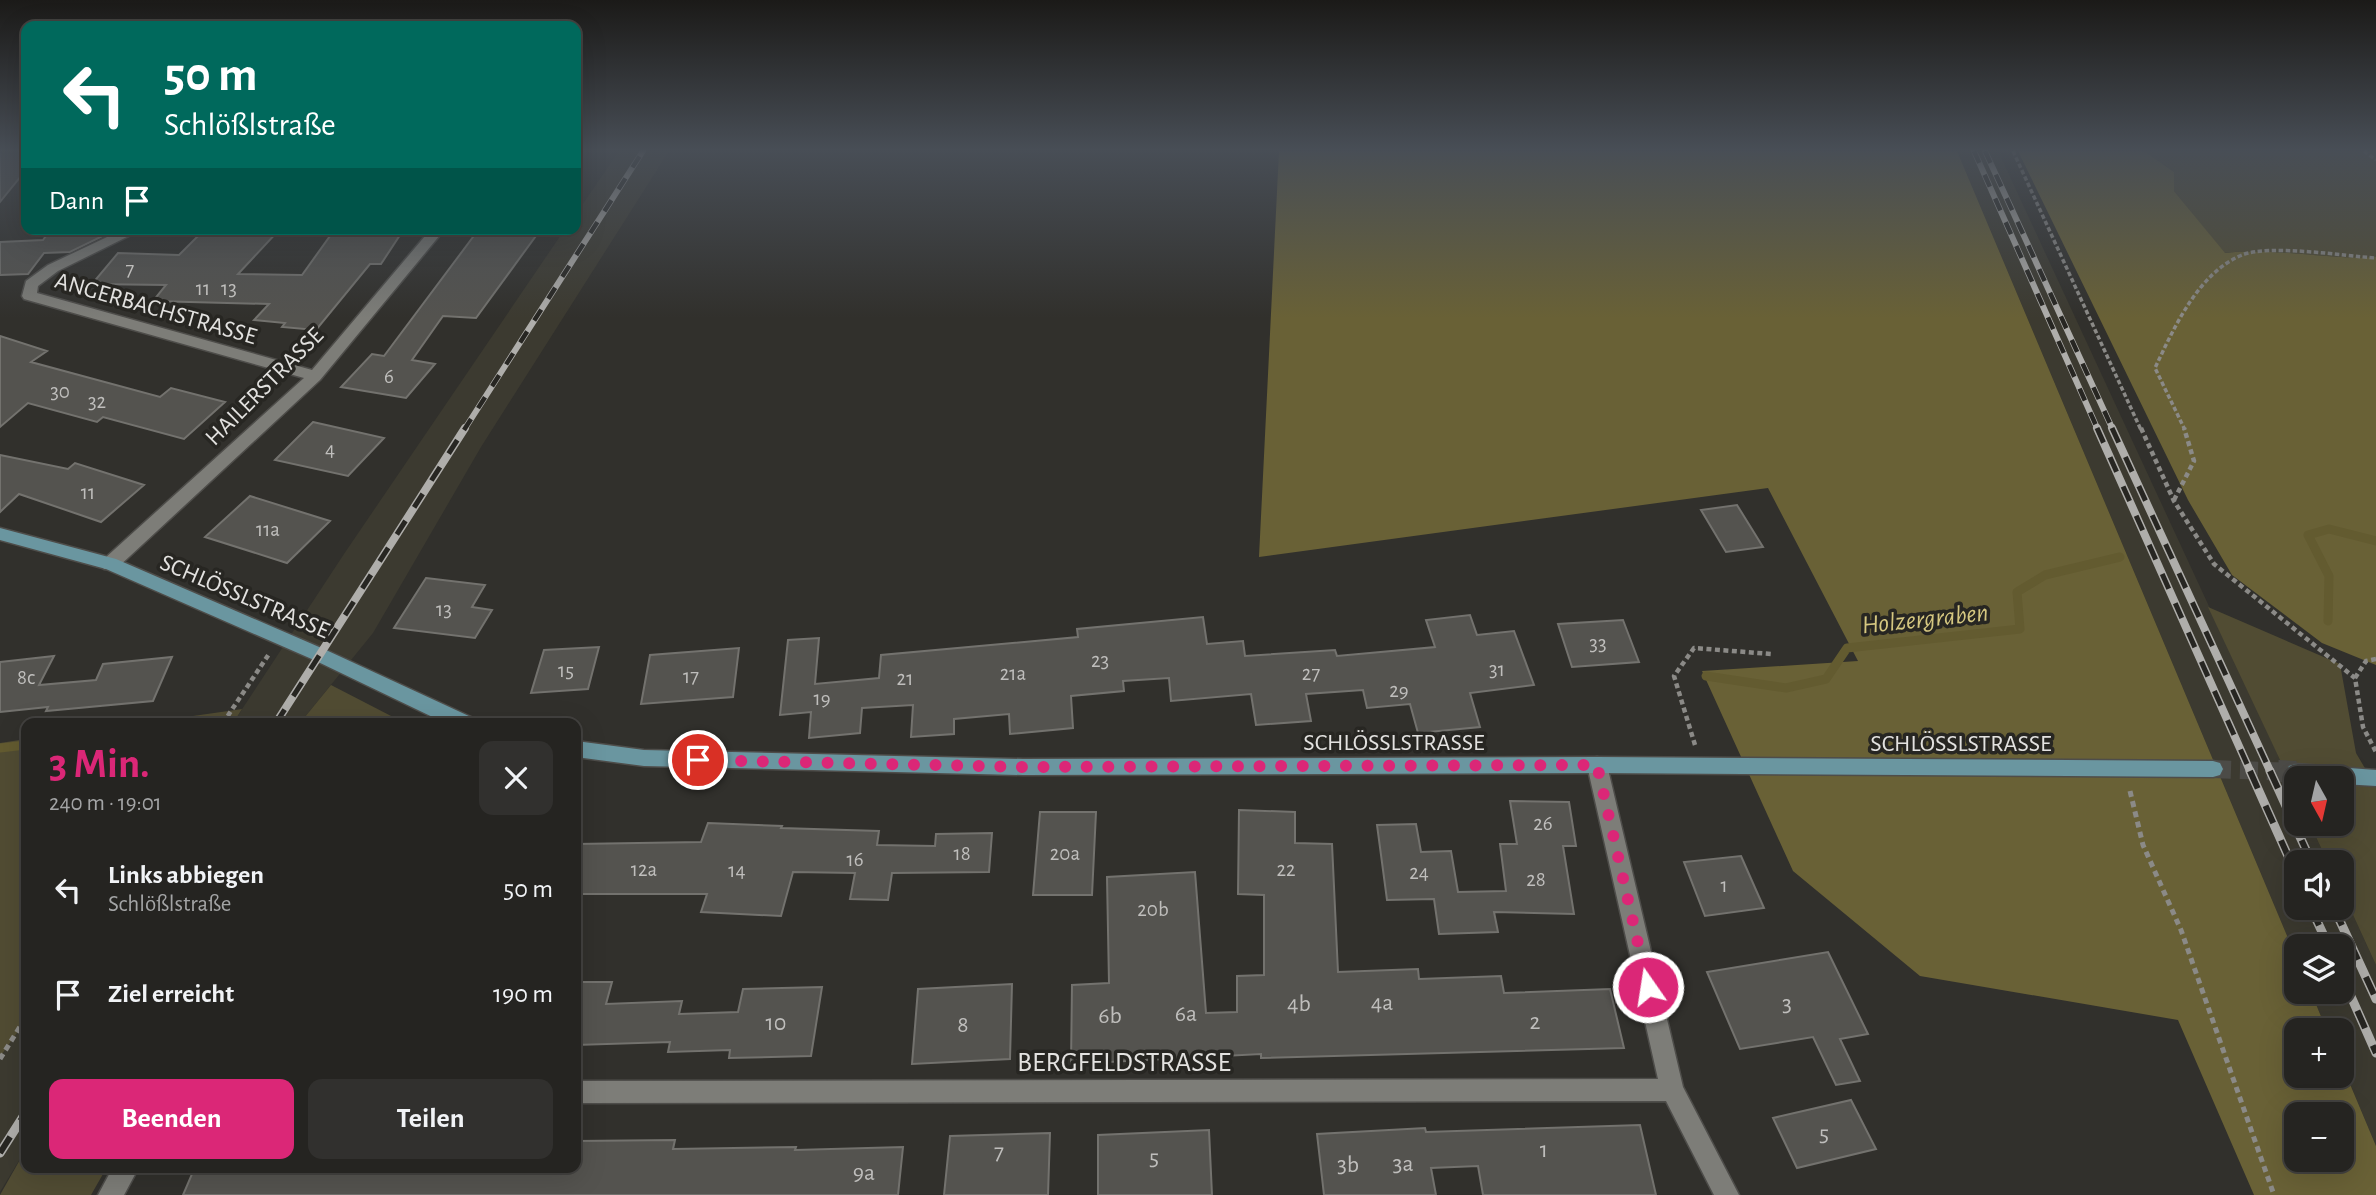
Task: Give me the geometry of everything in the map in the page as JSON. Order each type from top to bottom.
[{"type":"street","name":"ANGERBACHSTRASSE","points":[[123,235],[53,268],[31,284],[29,296],[315,376]]},
{"type":"street","name":"HAILERSTRASSE","points":[[110,564],[315,376],[433,235]]},
{"type":"street","name":"SCHLÖSSLSTRASSE","points":[[0,534],[110,564],[453,718]]},
{"type":"street","name":"SCHLÖSSLSTRASSE","points":[[581,750],[644,758],[1010,766],[1597,765],[2213,769]]},
{"type":"street","points":[[1597,765],[1672,1090],[1727,1195]]},
{"type":"street","points":[[2354,776],[2376,778]]},
{"type":"street","name":"BERGFELDSTRASSE","points":[[581,1092],[1672,1090]]},
{"type":"street","points":[[110,1195],[123,1173]]},
{"type":"path","points":[[2039,207],[2174,501],[2214,564],[2355,678],[2363,727],[2376,752]]},
{"type":"path","points":[[2174,501],[2194,461],[2185,430],[2155,368],[2200,287],[2244,254],[2267,252],[2376,258]]},
{"type":"path","points":[[227,718],[280,639]]},
{"type":"path","points":[[1705,766],[1694,743],[1674,676],[1694,648],[1772,654]]},
{"type":"path","points":[[2355,678],[2366,661],[2376,659]]},
{"type":"path","points":[[2124,769],[2143,845],[2181,930],[2274,1195]]},
{"type":"path","points":[[0,1059],[21,1025]]},
{"type":"shaded area","points":[[581,207],[634,207],[481,447],[373,633],[304,718],[236,718],[561,235],[581,235]]},
{"type":"shaded area","points":[[1276,207],[1980,207],[2286,934],[2284,934],[2284,1004],[2316,1004],[2322,1018],[2284,1018],[2284,1088],[2352,1088],[2376,1146],[2376,1195],[2254,1195],[2178,1020],[1920,976],[1793,871],[1702,671],[1858,661],[1768,488],[1259,557]]},
{"type":"shaded area","points":[[1980,207],[2024,207],[2284,768],[2284,836],[2316,836],[2322,850],[2284,850],[2284,920],[2354,920],[2354,917],[2376,965],[2376,1146],[2352,1088],[2354,1088],[2354,1018],[2322,1018],[2316,1004],[2354,1004],[2354,934],[2286,934]]},
{"type":"shaded area","points":[[2045,207],[2187,207],[2225,253],[2376,257],[2376,665],[2322,643],[2232,575],[2188,500]]},
{"type":"shaded area","points":[[2187,207],[2376,207],[2376,257],[2224,253]]},
{"type":"shaded area","points":[[2208,607],[2340,664],[2356,753],[2376,787],[2376,965],[2354,917],[2354,850],[2322,850],[2316,836],[2354,836],[2354,766],[2284,766],[2284,768]]},
{"type":"shaded area","points":[[331,685],[393,717],[392,718],[304,718]]},
{"type":"shaded area","points":[[242,709],[236,718],[179,718]]},
{"type":"shaded area","points":[[21,740],[21,1027],[0,1057],[0,743]]},
{"type":"shaded area","points":[[21,1027],[21,1157],[0,1192],[0,1057]]},
{"type":"shaded area","points":[[21,1158],[21,1173],[104,1173],[91,1195],[0,1195]]},
{"type":"building","points":[[47,235],[105,235],[70,252],[44,253],[28,274],[0,275],[0,242],[43,240]]},
{"type":"building","points":[[199,235],[274,235],[238,274],[302,275],[331,235],[400,235],[381,264],[370,264],[316,330],[282,327],[285,323],[254,320],[269,304],[153,301],[166,285],[92,284],[118,253],[179,255]]},
{"type":"building","points":[[475,235],[537,235],[476,318],[443,316],[412,360],[435,364],[406,398],[341,387],[372,354],[384,356]]},
{"type":"building","points":[[0,336],[47,351],[31,362],[160,397],[171,388],[225,402],[184,439],[103,417],[97,422],[28,403],[0,427]]},
{"type":"building","points":[[313,422],[384,438],[348,476],[275,460]]},
{"type":"building","points":[[0,455],[68,469],[75,463],[144,485],[101,522],[19,494],[0,512]]},
{"type":"building","points":[[250,496],[330,521],[287,563],[205,537]]},
{"type":"building","points":[[1737,505],[1763,547],[1726,552],[1701,510]]},
{"type":"building","points":[[426,578],[485,585],[472,607],[492,610],[475,638],[394,628]]},
{"type":"building","points":[[1470,615],[1477,635],[1514,631],[1534,685],[1470,693],[1480,727],[1418,733],[1410,704],[1367,708],[1363,690],[1306,694],[1311,721],[1256,725],[1251,694],[1171,701],[1169,678],[1123,681],[1124,691],[1071,696],[1073,728],[1010,734],[1009,714],[954,719],[954,734],[911,737],[913,705],[862,708],[860,733],[809,738],[811,712],[780,715],[788,640],[819,638],[815,684],[879,678],[881,655],[1078,637],[1077,629],[1203,617],[1207,644],[1243,641],[1245,656],[1335,650],[1337,656],[1435,647],[1426,620]]},
{"type":"building","points":[[1623,620],[1639,662],[1572,667],[1558,624]]},
{"type":"building","points":[[599,647],[588,689],[531,693],[544,650]]},
{"type":"building","points":[[739,648],[733,697],[641,704],[650,655]]},
{"type":"building","points":[[54,656],[39,685],[96,680],[103,664],[172,657],[153,701],[46,711],[48,707],[0,712],[0,662]]},
{"type":"building","points":[[1510,801],[1569,802],[1576,846],[1563,846],[1574,914],[1494,912],[1498,932],[1439,934],[1434,899],[1387,900],[1377,825],[1416,824],[1421,852],[1451,851],[1458,892],[1506,891],[1500,844],[1517,844]]},
{"type":"building","points":[[1239,810],[1295,812],[1295,843],[1332,844],[1338,972],[1418,969],[1419,979],[1501,976],[1504,993],[1610,989],[1624,1048],[1261,1058],[1261,1054],[1071,1064],[1072,985],[1109,983],[1107,877],[1195,872],[1206,1013],[1237,1012],[1237,976],[1264,975],[1264,895],[1238,894]]},
{"type":"building","points":[[1040,812],[1096,812],[1092,895],[1033,895]]},
{"type":"building","points":[[708,823],[879,831],[877,845],[935,846],[936,834],[992,833],[989,872],[892,873],[888,900],[850,899],[855,873],[793,872],[781,916],[701,912],[707,894],[581,894],[581,844],[701,842]]},
{"type":"building","points":[[1741,856],[1764,908],[1705,916],[1684,862]]},
{"type":"building","points":[[1828,952],[1868,1034],[1840,1039],[1860,1081],[1836,1085],[1813,1037],[1740,1049],[1707,972]]},
{"type":"building","points":[[581,982],[612,982],[606,1004],[682,1001],[679,1014],[738,1012],[743,989],[822,987],[811,1056],[729,1058],[730,1050],[668,1052],[670,1042],[581,1045]]},
{"type":"building","points":[[1012,984],[1010,1059],[912,1064],[918,989]]},
{"type":"building","points":[[1851,1100],[1876,1149],[1797,1168],[1773,1118]]},
{"type":"building","points":[[1640,1125],[1656,1195],[1483,1195],[1478,1166],[1431,1168],[1436,1195],[1324,1195],[1317,1134],[1425,1128],[1426,1132]]},
{"type":"building","points":[[1209,1130],[1212,1195],[1098,1195],[1098,1135]]},
{"type":"building","points":[[1050,1133],[1048,1195],[944,1195],[950,1136]]},
{"type":"building","points":[[675,1140],[673,1149],[903,1147],[898,1195],[183,1195],[192,1173],[581,1173],[581,1141]]},
{"type":"waterway","name":"Holzergraben","points":[[2328,621],[2329,576],[2308,535],[2329,529],[2376,541]]},
{"type":"waterway","name":"Holzergraben","points":[[1706,676],[1786,688],[1826,679],[1847,648],[2020,629],[2017,592],[2045,575],[2120,557]]},
{"type":"waterway","name":"Holzergraben","points":[[0,748],[21,746]]},
{"type":"tunnel","points":[[2213,769],[2296,772],[2278,771]]},
{"type":"railway","points":[[464,430],[607,207]]},
{"type":"railway","points":[[1999,207],[2098,430]]},
{"type":"railway","points":[[2011,207],[2113,430]]},
{"type":"railway","points":[[279,718],[465,428]]},
{"type":"railway","points":[[2097,428],[2251,773]]},
{"type":"railway","points":[[2112,428],[2271,773]]},
{"type":"railway","points":[[2250,771],[2285,850]]},
{"type":"railway","points":[[2270,771],[2306,850]]},
{"type":"railway","points":[[2317,920],[2323,934]]},
{"type":"railway","points":[[2340,920],[2376,999]]},
{"type":"railway","points":[[2354,1003],[2376,1053]]},
{"type":"railway","points":[[0,1153],[21,1120]]},
{"type":"route","points":[[698,760],[1023,767],[1597,765],[1648,987]]}]
